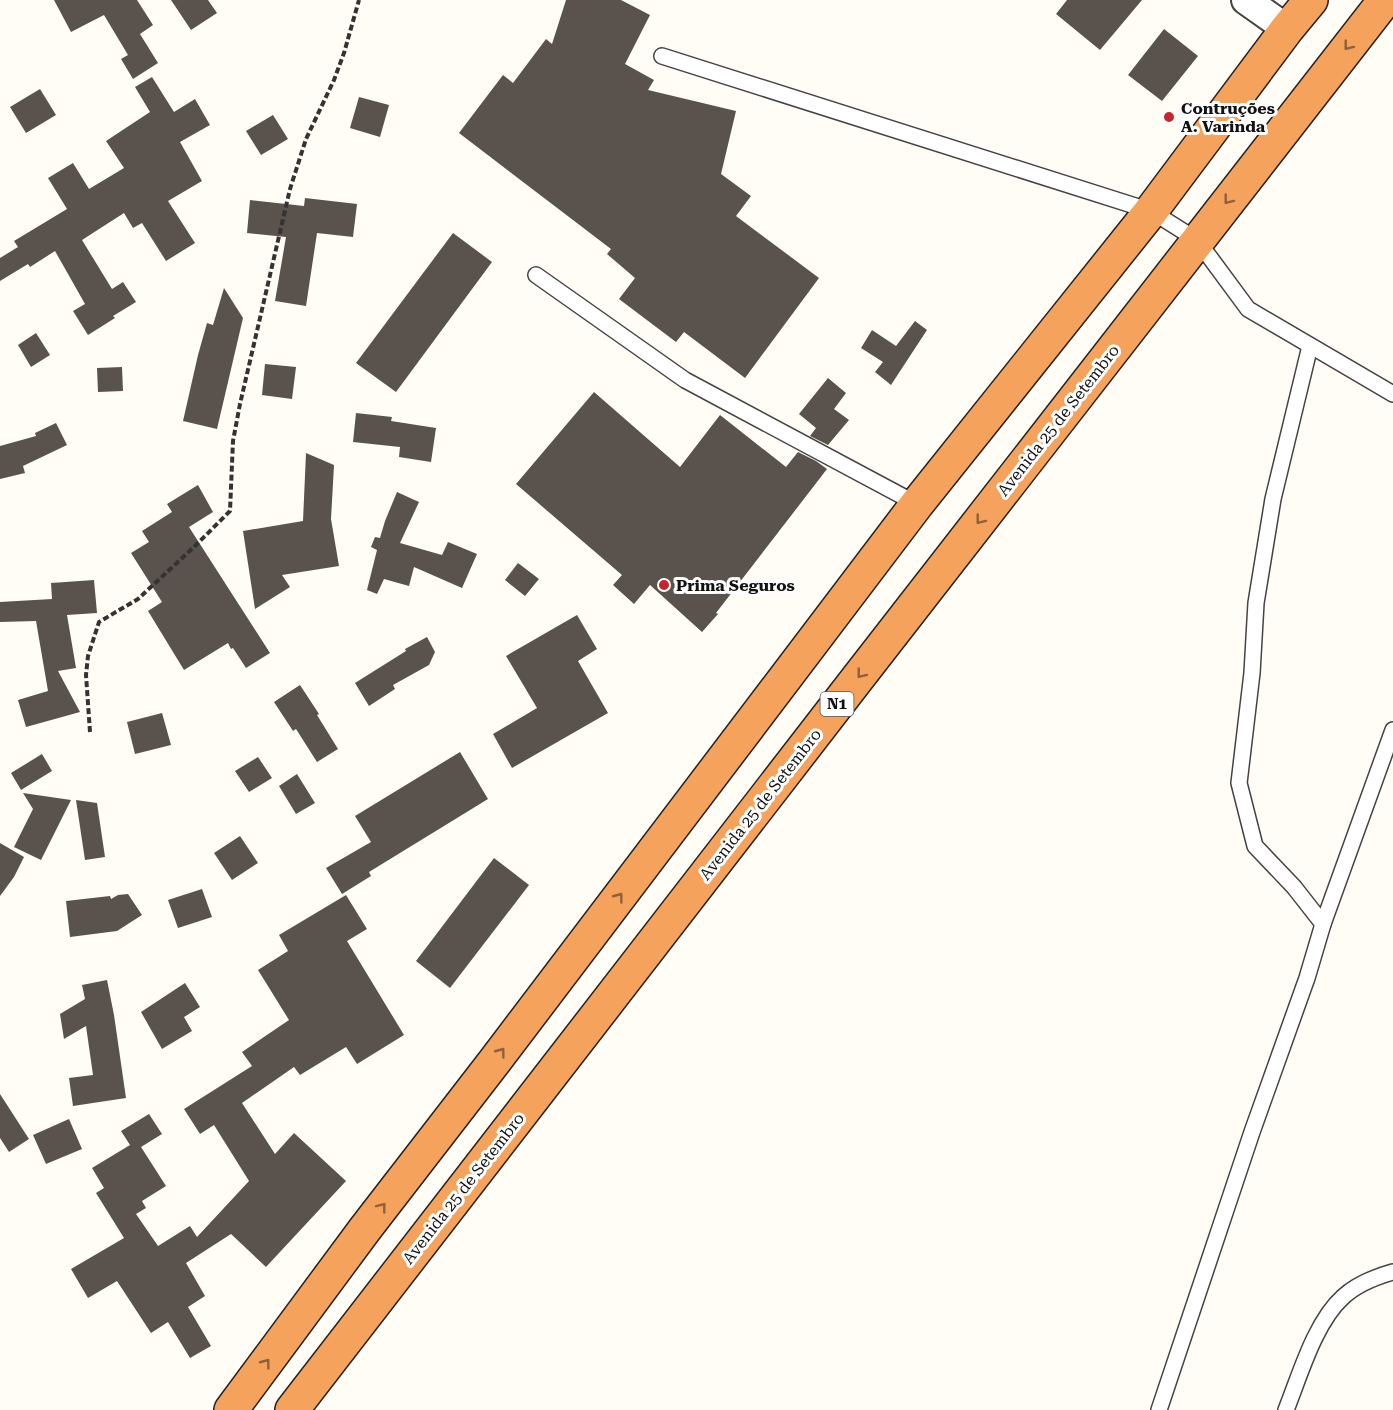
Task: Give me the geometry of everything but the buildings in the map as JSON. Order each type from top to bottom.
[{"type":"highway","points":[[231,1410],[365,1229],[917,504],[1151,211],[1311,0]]},
{"type":"highway","name":"Avenida 25 de Setembro","points":[[291,1410],[1384,0]]},
{"type":"street","points":[[1246,0],[1287,29]]},
{"type":"lane","points":[[662,56],[1151,211],[1197,240],[1248,309],[1393,394]]},
{"type":"lane","points":[[536,275],[685,380],[917,504]]},
{"type":"lane","points":[[1310,346],[1273,498],[1256,603],[1252,673],[1239,783],[1255,846],[1294,887],[1323,924]]},
{"type":"lane","points":[[1159,1410],[1252,1132],[1307,978],[1323,924],[1393,730]]},
{"type":"lane","points":[[1286,1410],[1316,1335],[1327,1317],[1342,1298],[1358,1286],[1393,1272]]},
{"type":"path","points":[[90,732],[86,675],[88,656],[99,622],[138,599],[195,547],[230,511],[233,441],[290,189],[306,139],[338,71],[359,0]]},
{"type":"place","name":"Contruções A. Varinda","points":[[1169,117]]},
{"type":"place","name":"Prima Seguros","points":[[664,585]]}]
